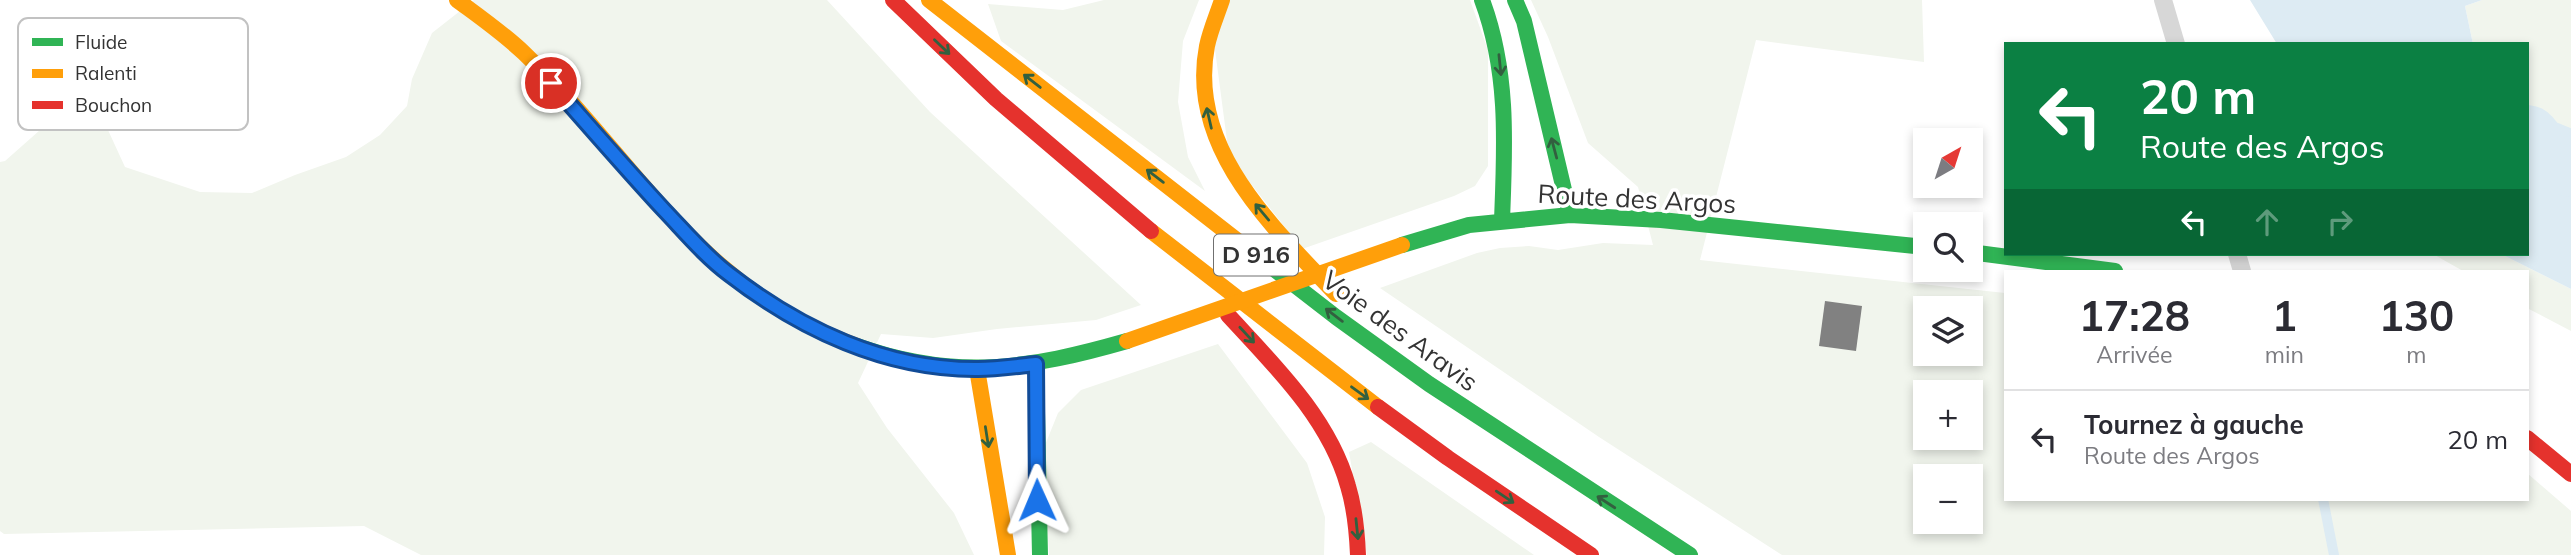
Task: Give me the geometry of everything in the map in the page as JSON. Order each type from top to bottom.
[{"type":"main road","name":"Route des Argos","points":[[457,0],[524,54],[684,231],[738,280],[780,310],[831,337],[875,355],[916,363],[977,369],[1036,364],[1084,354],[1402,245],[1469,225],[1502,220],[1570,215],[1661,220],[1913,246]]},
{"type":"main road","name":"D 916","points":[[893,0],[996,99],[1151,232],[1392,417],[1591,555]]},
{"type":"main road","name":"Voie des Aravis","points":[[929,0],[1336,317],[1429,384],[1690,555]]},
{"type":"main road","points":[[1222,0],[1210,30],[1203,68],[1212,129],[1225,162],[1253,201],[1353,312],[1429,384]]},
{"type":"main road","points":[[1482,0],[1497,44],[1502,89],[1502,220]]},
{"type":"main road","points":[[1515,0],[1524,21],[1570,215]]},
{"type":"main road","points":[[1151,232],[1283,374],[1317,418],[1349,483],[1354,506],[1358,555]]},
{"type":"main road","points":[[1983,254],[2107,270]]},
{"type":"main road","points":[[1036,364],[1041,555]]},
{"type":"main road","points":[[977,369],[1008,555]]},
{"type":"main road","points":[[2529,440],[2571,474]]},
{"type":"lane","points":[[2163,0],[2175,42]]},
{"type":"shaded area","points":[[474,0],[827,0],[930,112],[1141,305],[1096,320],[933,338],[881,334],[858,383],[887,428],[954,513],[974,555],[421,555],[364,526],[4,534],[0,531],[0,162],[5,161],[40,130],[108,130],[125,167],[200,192],[252,193],[346,157],[380,135],[407,106],[412,79],[432,33]]},
{"type":"shaded area","points":[[1104,0],[1199,0],[1183,41],[1178,102],[1188,157],[1205,191],[1001,41],[988,4],[1063,10]]},
{"type":"shaded area","points":[[1229,0],[1470,0],[1488,50],[1488,166],[1475,186],[1454,196],[1302,249],[1229,156],[1214,42]]},
{"type":"shaded area","points":[[1531,0],[1922,0],[1924,62],[1756,40],[1700,260],[2004,293],[2004,501],[2529,501],[2529,475],[2571,511],[2571,555],[1782,555],[1599,437],[1380,288],[1477,253],[1500,248],[1529,246],[1558,250],[1603,243],[1653,245],[1638,187],[1588,143]]},
{"type":"shaded area","points":[[2250,0],[2482,0],[2465,6],[2473,42],[2276,42]]},
{"type":"shaded area","points":[[2482,0],[2571,0],[2571,173],[2535,154],[2529,147],[2529,42],[2473,42],[2465,6]]},
{"type":"shaded area","points":[[2529,147],[2535,154],[2571,173],[2571,289],[2505,256],[2529,256]]},
{"type":"shaded area","points":[[2437,256],[2505,256],[2571,289],[2571,331],[2529,309],[2529,270],[2461,270]]},
{"type":"shaded area","points":[[1218,344],[1307,463],[1325,517],[1324,555],[1049,555],[1043,450],[1058,413],[1081,390]]},
{"type":"shaded area","points":[[1371,442],[1534,555],[1367,555],[1349,452]]},
{"type":"building","points":[[1825,301],[1862,306],[1856,351],[1819,346]]},
{"type":"waterway","points":[[2529,140],[2537,150],[2571,164]]},
{"type":"waterway","points":[[2323,501],[2334,555]]},
{"type":"traffic: fast","points":[[1482,0],[1491,27],[1501,81],[1504,136],[1502,220]]},
{"type":"traffic: fast","points":[[1515,0],[1524,21],[1570,215]]},
{"type":"traffic: fast","points":[[1402,245],[1469,225],[1570,215],[1661,220],[1913,246]]},
{"type":"traffic: fast","points":[[1983,254],[2107,270]]},
{"type":"traffic: fast","points":[[1261,259],[1429,384],[1690,555]]},
{"type":"traffic: fast","points":[[857,346],[927,364],[992,367],[1057,359],[1127,341]]},
{"type":"traffic: fast","points":[[1036,364],[1040,555]]},
{"type":"traffic: slow","points":[[457,0],[524,53],[673,219],[712,257],[754,292],[802,322],[857,346]]},
{"type":"traffic: slow","points":[[929,0],[1261,259]]},
{"type":"traffic: slow","points":[[1222,0],[1207,46],[1204,83],[1210,118],[1222,152],[1262,213],[1336,294]]},
{"type":"traffic: slow","points":[[1151,231],[1378,407]]},
{"type":"traffic: slow","points":[[1127,341],[1402,245]]},
{"type":"traffic: slow","points":[[977,369],[1008,555]]},
{"type":"traffic: jam","points":[[893,0],[996,99],[1151,231]]},
{"type":"traffic: jam","points":[[1228,315],[1298,394],[1328,438],[1350,495],[1358,555]]},
{"type":"traffic: jam","points":[[1378,407],[1591,555]]},
{"type":"traffic: jam","points":[[2529,440],[2571,474]]},
{"type":"route","points":[[551,83],[684,231],[727,273],[780,310],[831,337],[875,355],[916,363],[977,369],[1036,364],[1037,500]]}]
